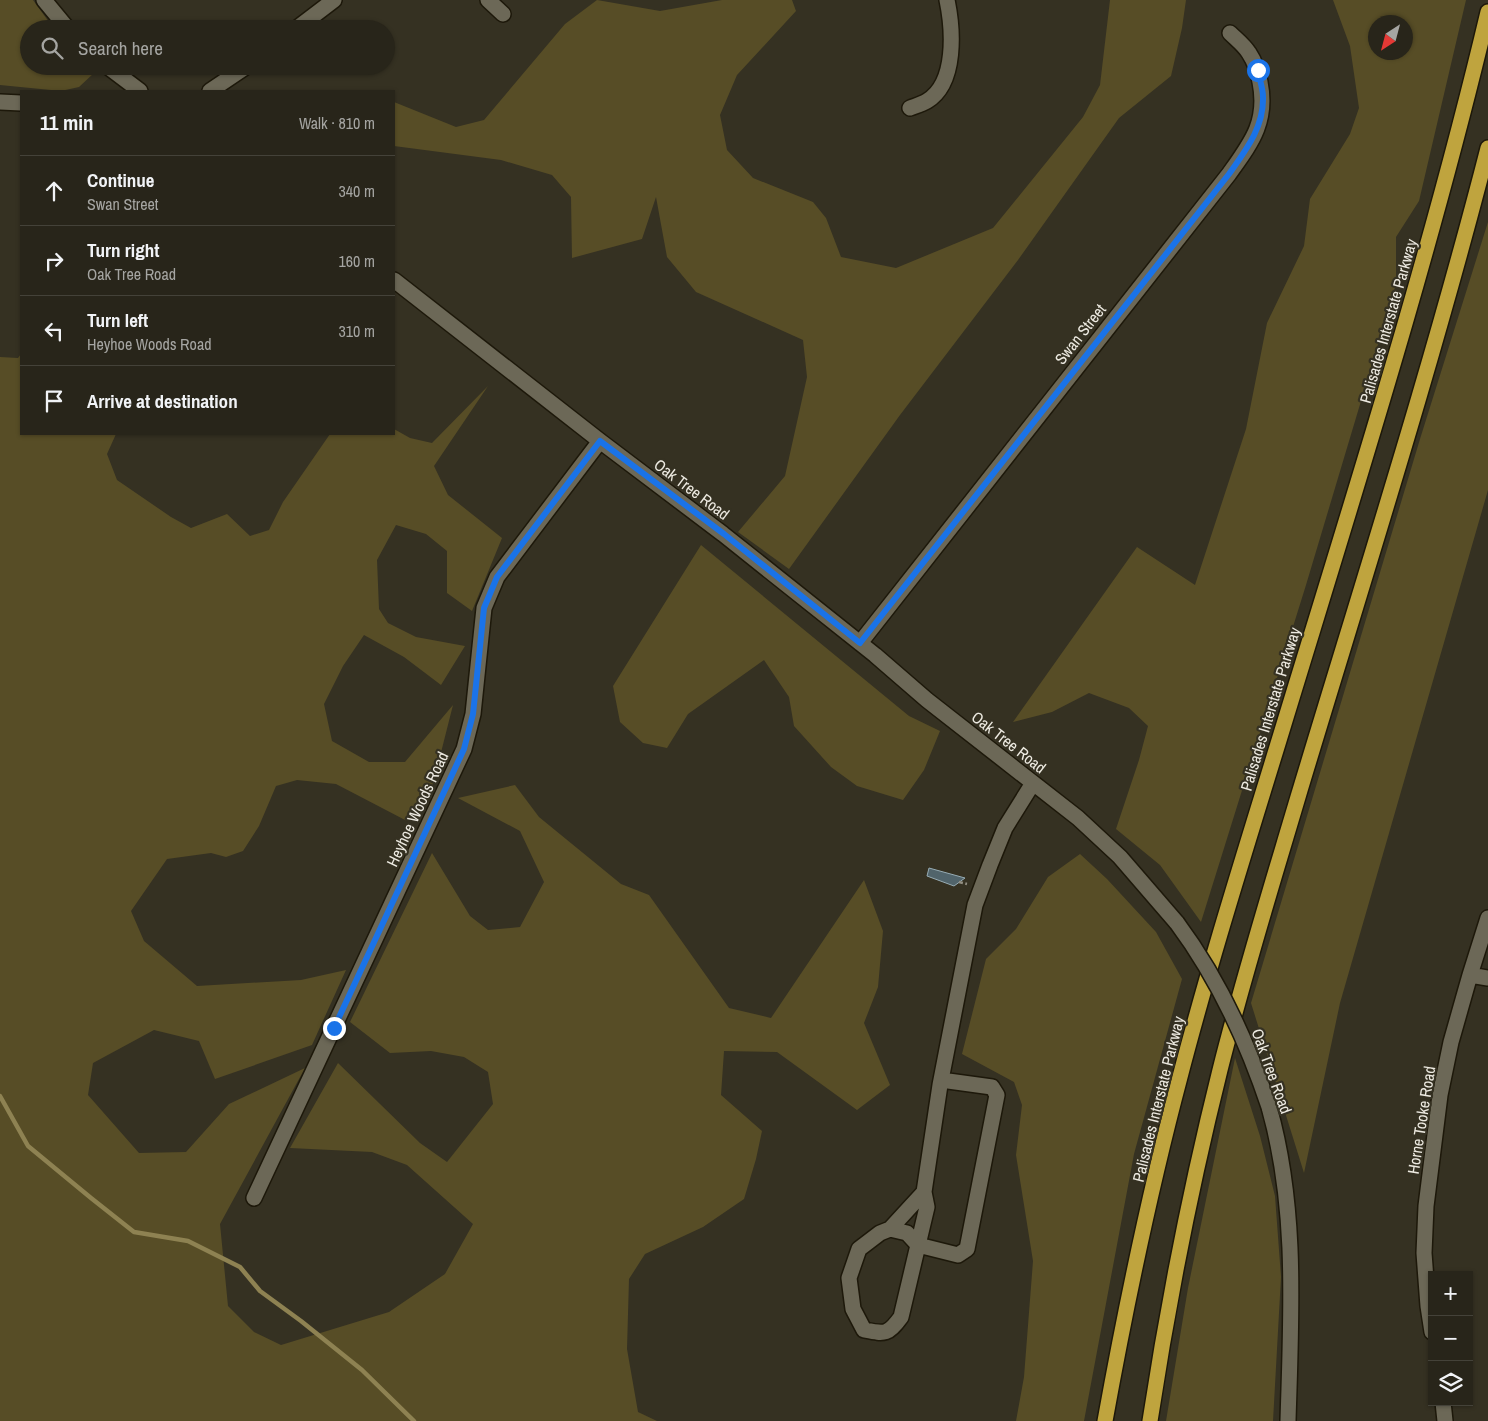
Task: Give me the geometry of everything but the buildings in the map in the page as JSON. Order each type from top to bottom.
[{"type":"highway","name":"Palisades Interstate Parkway","points":[[1105,1421],[1140,1246],[1167,1129],[1193,1030],[1228,906],[1408,316],[1451,161],[1488,12]]},
{"type":"highway","points":[[1150,1421],[1164,1330],[1185,1221],[1232,1023],[1436,335],[1488,148]]},
{"type":"street","points":[[44,0],[61,20]]},
{"type":"street","points":[[308,20],[334,0]]},
{"type":"street","points":[[488,0],[503,14]]},
{"type":"street","points":[[910,108],[929,100],[942,84],[952,53],[950,19],[946,0]]},
{"type":"street","name":"Swan Street","points":[[860,643],[1229,174],[1249,146],[1261,119],[1263,96],[1258,70],[1248,52],[1230,33]]},
{"type":"street","points":[[119,75],[139,90]]},
{"type":"street","points":[[211,90],[234,75]]},
{"type":"street","points":[[0,102],[20,103]]},
{"type":"street","name":"Oak Tree Road","points":[[395,281],[600,441],[724,534],[860,643],[927,700],[1078,818],[1109,846],[1144,883],[1177,923],[1208,969],[1233,1016],[1254,1065],[1268,1107],[1280,1156],[1290,1229],[1292,1291],[1288,1421]]},
{"type":"street","name":"Heyhoe Woods Road","points":[[254,1198],[464,749],[473,714],[484,608],[497,577],[600,441]]},
{"type":"street","points":[[924,1192],[890,1229],[880,1233],[858,1249],[849,1278],[852,1309],[864,1330],[880,1333],[892,1330],[901,1317],[927,1207],[924,1192],[941,1080],[976,905],[1006,828],[1033,783]]},
{"type":"street","name":"Horne Tooke Road","points":[[1430,1316],[1424,1253],[1426,1206],[1440,1095],[1470,975],[1488,918]]},
{"type":"street","points":[[1470,975],[1488,978]]},
{"type":"street","points":[[890,1229],[907,1233],[918,1245],[958,1255],[967,1249],[997,1095],[992,1087],[941,1080]]},
{"type":"street","points":[[1443,1406],[1445,1421]]},
{"type":"path","points":[[960,882],[967,884]]},
{"type":"shaded area","points":[[0,0],[33,0],[47,20],[20,20],[20,75],[92,75],[79,87],[66,90],[0,85]]},
{"type":"shaded area","points":[[597,0],[660,11],[722,0],[792,0],[796,11],[737,75],[720,115],[727,150],[753,178],[813,202],[826,218],[841,257],[896,268],[993,228],[1083,117],[1100,85],[1110,0],[1186,0],[1171,76],[1119,118],[1018,260],[900,415],[789,569],[738,532],[785,476],[807,377],[803,340],[696,292],[667,257],[656,197],[642,239],[572,258],[571,197],[552,175],[501,160],[395,146],[395,102],[456,127],[484,120],[565,24]]},
{"type":"shaded area","points":[[1333,0],[1466,0],[1419,201],[1396,237],[1396,284],[1306,585],[1201,922],[1160,865],[1116,829],[1148,726],[1129,708],[1089,693],[1052,712],[1013,722],[1137,547],[1195,585],[1246,429],[1267,323],[1304,246],[1310,199],[1350,134],[1359,108],[1350,46]]},
{"type":"shaded area","points":[[1488,222],[1488,490],[1340,1003],[1304,1173],[1251,1003],[1420,439]]},
{"type":"shaded area","points":[[20,355],[20,435],[116,435],[107,454],[117,480],[171,517],[191,528],[227,514],[250,536],[269,530],[283,502],[329,435],[395,435],[395,430],[410,438],[432,443],[488,386],[434,466],[448,495],[502,538],[472,611],[447,593],[447,551],[426,534],[396,525],[377,560],[379,609],[388,623],[416,637],[465,646],[441,685],[404,657],[364,635],[343,666],[324,704],[332,741],[369,762],[405,762],[453,705],[431,792],[407,821],[336,784],[297,780],[276,786],[259,826],[243,851],[226,857],[211,853],[167,859],[131,911],[144,941],[197,986],[301,980],[346,970],[312,1045],[215,1079],[199,1041],[154,1030],[93,1063],[88,1095],[139,1153],[186,1152],[229,1104],[305,1068],[220,1224],[228,1306],[254,1332],[281,1345],[389,1312],[445,1274],[473,1224],[407,1165],[372,1152],[290,1148],[338,1063],[420,1143],[447,1162],[493,1104],[488,1072],[464,1057],[431,1051],[390,1053],[350,1022],[432,853],[470,916],[488,930],[520,927],[544,882],[520,831],[458,798],[515,785],[539,817],[621,884],[649,895],[729,1008],[771,1018],[864,880],[883,931],[878,987],[864,1023],[890,1085],[857,1110],[777,1052],[724,1051],[721,1095],[762,1131],[744,1199],[703,1227],[645,1254],[629,1279],[627,1349],[638,1412],[657,1421],[0,1421],[0,357],[18,358]]},
{"type":"shaded area","points":[[701,545],[909,716],[940,731],[924,770],[903,800],[857,786],[831,767],[794,726],[789,697],[764,660],[688,714],[667,748],[643,743],[620,722],[613,686]]},
{"type":"shaded area","points":[[1080,854],[1107,879],[1156,932],[1182,979],[1134,1154],[1084,1421],[1016,1421],[1024,1377],[1033,1261],[1016,1155],[1022,1105],[1014,1082],[962,1054],[986,959],[1016,929],[1048,877]]},
{"type":"shaded area","points":[[1235,1058],[1260,1136],[1275,1196],[1281,1277],[1273,1421],[1166,1421],[1188,1288]]},
{"type":"waterway","points":[[0,1096],[28,1146],[134,1232],[188,1241],[240,1267],[260,1291],[362,1370],[414,1421]]},
{"type":"route","points":[[334,1028],[464,749],[473,714],[484,608],[497,577],[600,441],[724,534],[860,643],[1229,174],[1249,146],[1261,119],[1263,96],[1258,70]]}]
